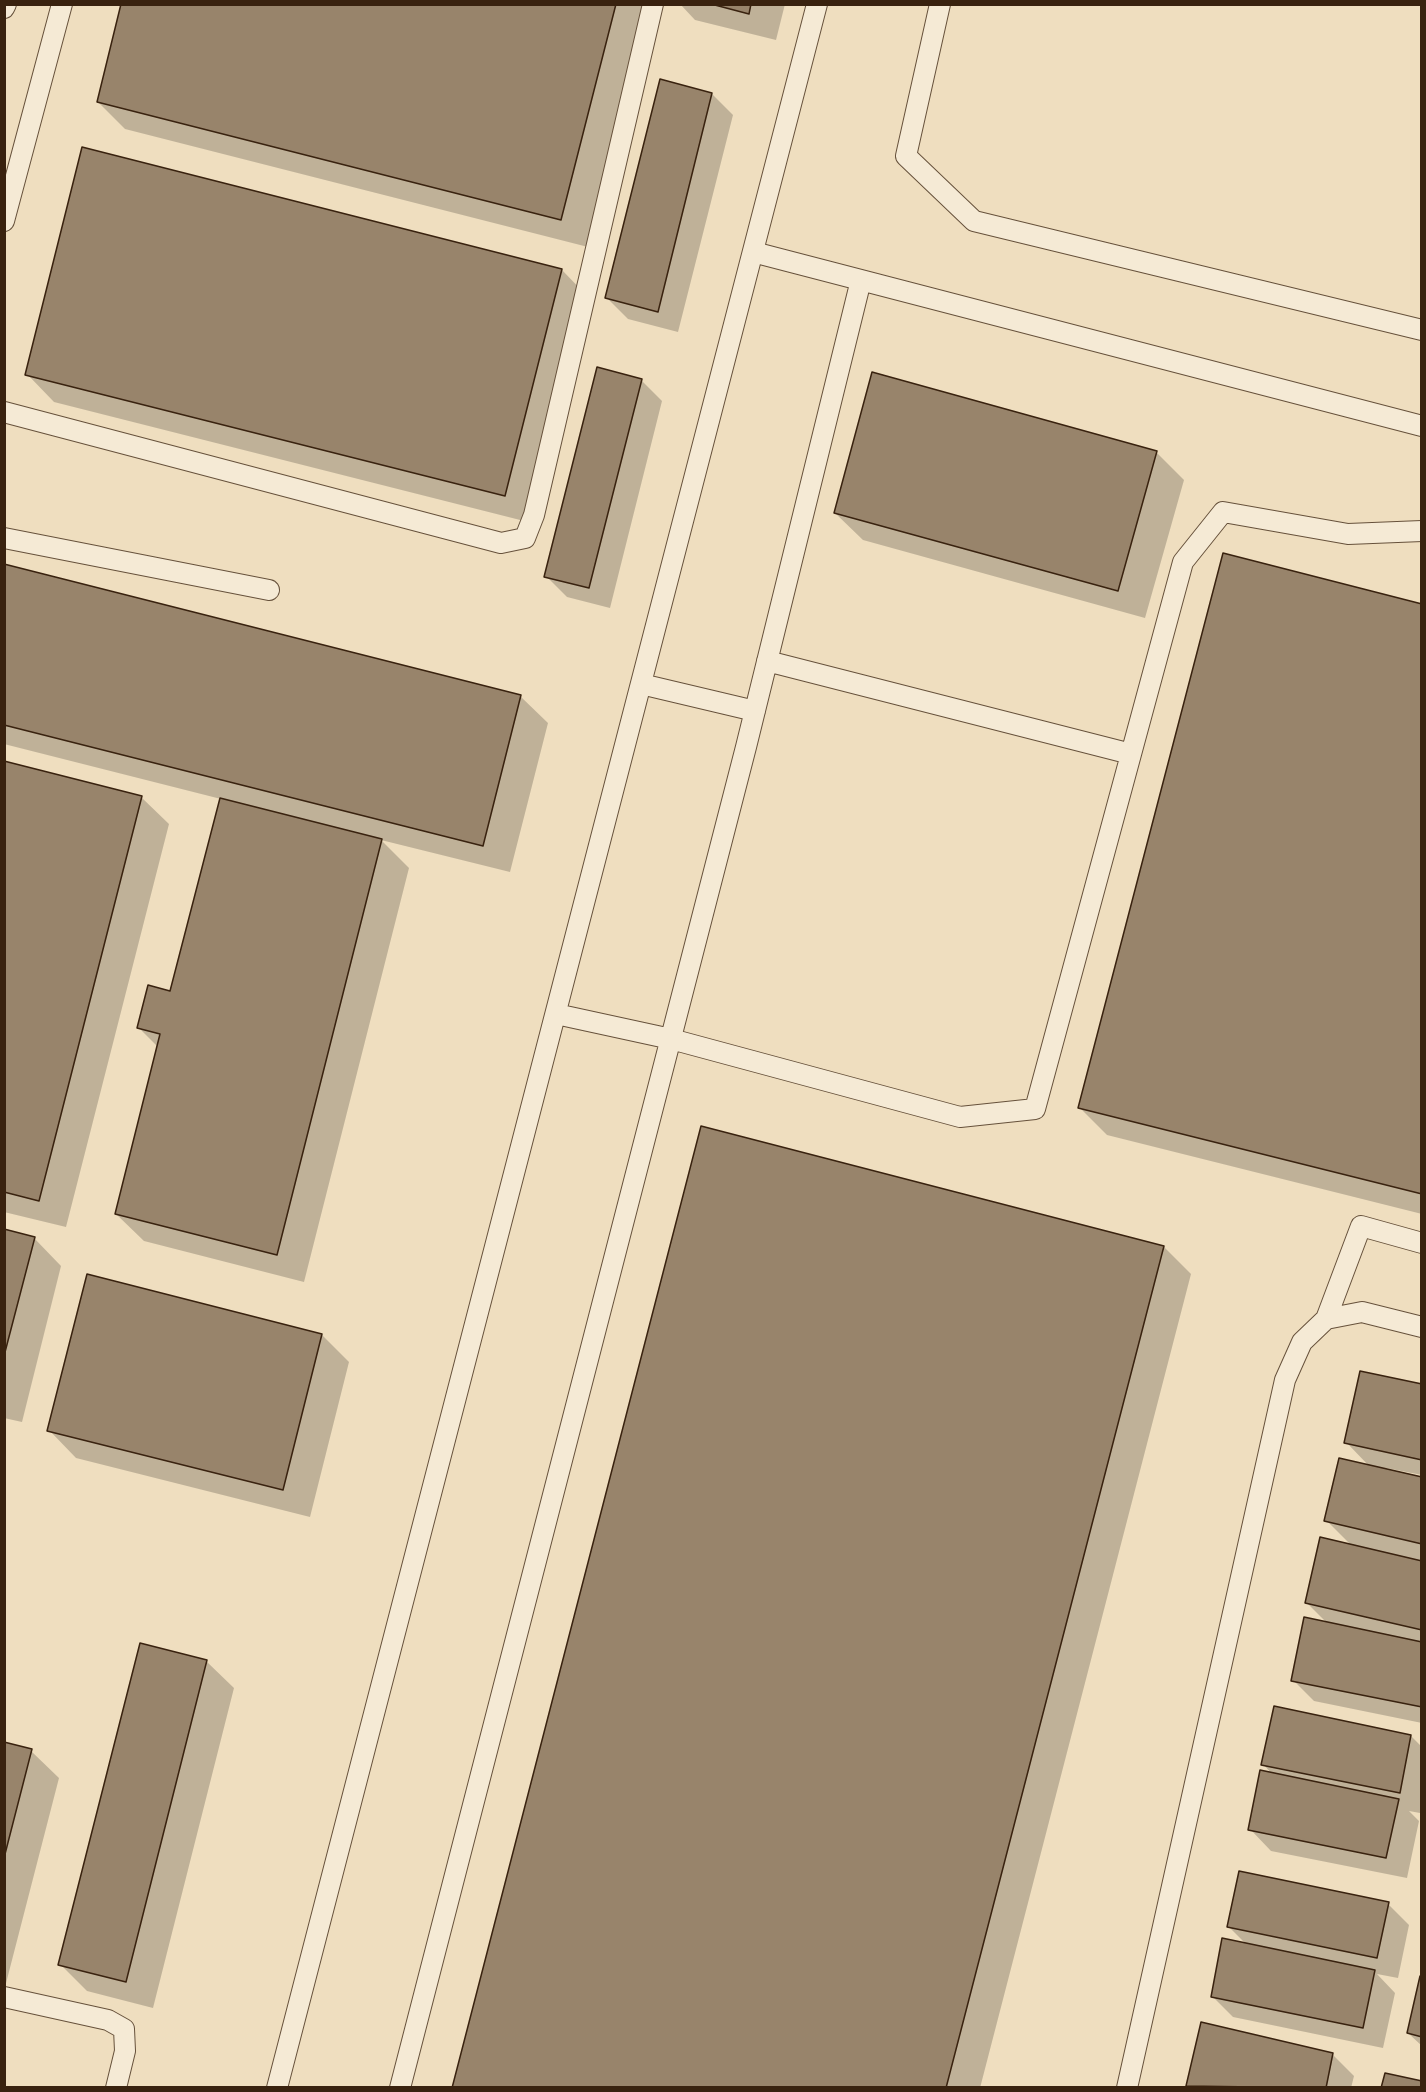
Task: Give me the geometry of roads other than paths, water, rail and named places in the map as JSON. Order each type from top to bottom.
[{"type":"lane","points":[[4,221],[62,4]]},
{"type":"lane","points":[[4,412],[501,543],[525,538],[534,515],[653,4]]},
{"type":"lane","points":[[278,2088],[817,4]]},
{"type":"lane","points":[[940,4],[906,156],[974,221],[1422,330]]},
{"type":"lane","points":[[753,252],[1422,426]]},
{"type":"lane","points":[[400,2088],[755,711],[861,280]]},
{"type":"lane","points":[[556,1014],[671,1039],[960,1117],[1035,1109],[1183,562],[1222,512],[1348,534],[1422,531]]},
{"type":"lane","points":[[4,538],[269,590]]},
{"type":"lane","points":[[767,661],[1131,754]]},
{"type":"lane","points":[[641,684],[755,711]]},
{"type":"lane","points":[[1127,2088],[1285,1380],[1302,1342],[1326,1319],[1361,1227],[1422,1243]]},
{"type":"lane","points":[[1326,1319],[1362,1312],[1422,1326]]},
{"type":"lane","points":[[4,1997],[108,2020],[124,2029],[125,2051],[116,2088]]}]
